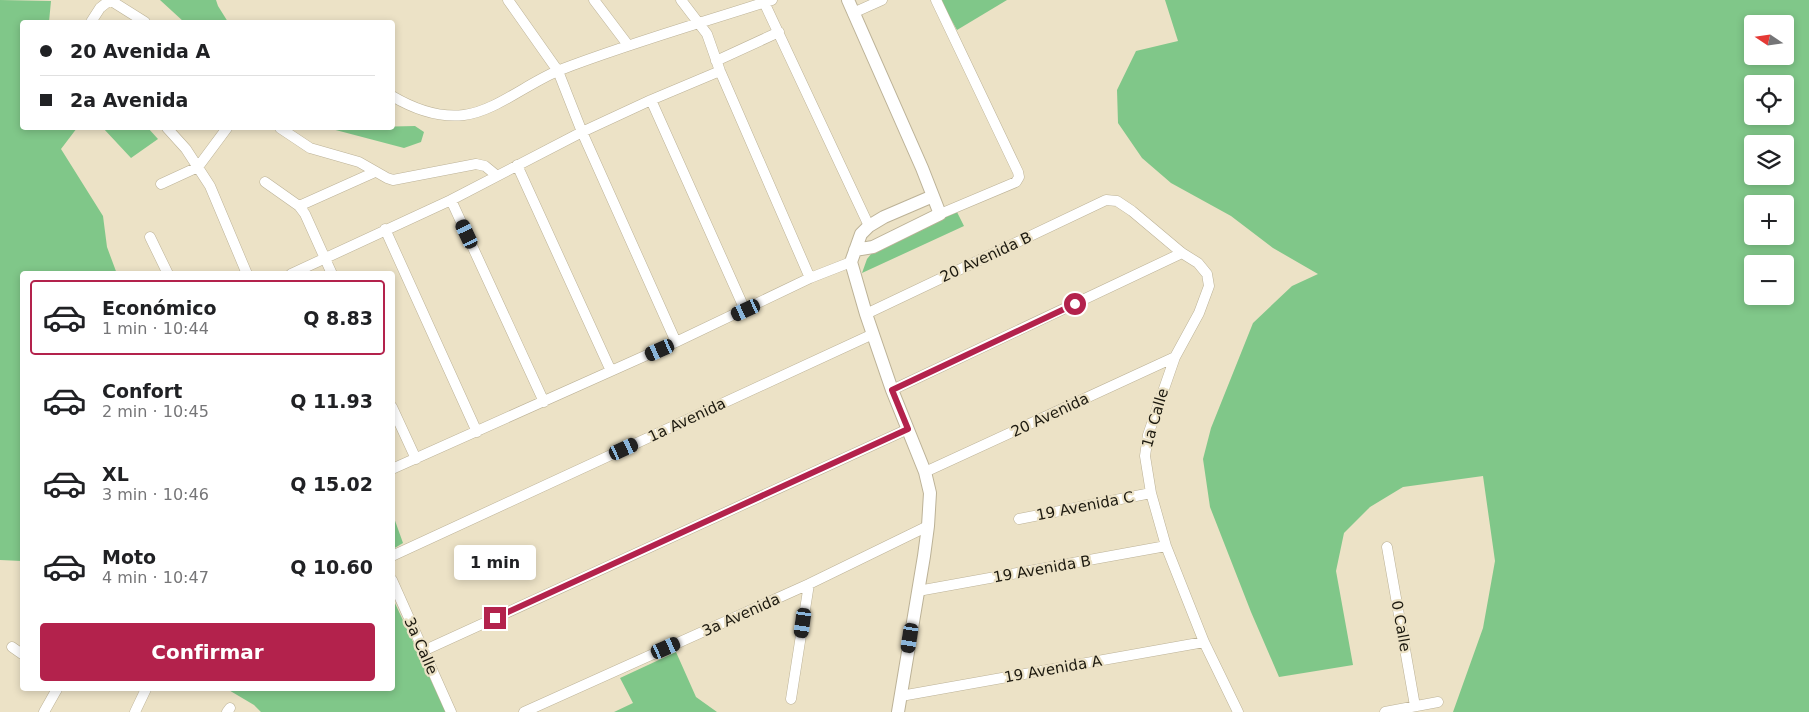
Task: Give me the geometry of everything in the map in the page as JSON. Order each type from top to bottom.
[{"type":"street","points":[[92,20],[100,8],[110,0],[142,20]]},
{"type":"street","points":[[508,0],[558,70],[582,132],[676,342]]},
{"type":"street","points":[[594,0],[628,45]]},
{"type":"street","points":[[681,0],[707,34],[720,71],[810,278]]},
{"type":"street","points":[[848,0],[922,168],[940,214]]},
{"type":"street","points":[[853,13],[882,0]]},
{"type":"street","points":[[855,250],[873,246],[940,214],[1016,182],[1019,177],[936,0]]},
{"type":"street","points":[[395,97],[428,112],[451,116],[478,113],[558,70],[628,45],[767,1],[778,32],[869,226]]},
{"type":"street","points":[[716,61],[778,32]]},
{"type":"street","points":[[297,271],[451,200],[582,132],[720,71]]},
{"type":"street","points":[[651,100],[746,310]]},
{"type":"street","points":[[169,130],[186,149],[210,186],[247,271]]},
{"type":"street","points":[[161,184],[198,167],[226,130]]},
{"type":"street","points":[[283,130],[310,148],[359,162],[387,178],[401,180],[476,164],[485,166],[496,175]]},
{"type":"street","points":[[517,165],[611,371]]},
{"type":"street","points":[[299,206],[375,172]]},
{"type":"street","points":[[265,182],[299,206],[305,214],[331,271]]},
{"type":"street","points":[[898,712],[928,526],[930,493],[926,472],[892,390],[866,314],[851,262],[861,234],[869,226],[933,196]]},
{"type":"street","points":[[451,200],[544,402]]},
{"type":"street","name":"1a Calle","points":[[1106,200],[1117,201],[1132,211],[1198,264],[1207,274],[1209,286],[1199,313],[1175,358],[1159,399],[1145,446],[1144,456],[1151,492],[1166,546],[1204,642],[1238,712]]},
{"type":"street","name":"20 Avenida B","points":[[866,314],[1106,200]]},
{"type":"street","points":[[386,229],[477,432]]},
{"type":"street","points":[[150,237],[167,271]]},
{"type":"street","points":[[892,390],[1182,253]]},
{"type":"street","points":[[395,468],[746,310],[810,278],[851,262]]},
{"type":"street","name":"1a Avenida","points":[[395,555],[873,334]]},
{"type":"street","name":"20 Avenida","points":[[926,472],[1175,358]]},
{"type":"street","points":[[395,414],[416,459]]},
{"type":"street","points":[[423,651],[908,429]]},
{"type":"street","name":"19 Avenida C","points":[[1019,519],[1151,492]]},
{"type":"street","name":"3a Avenida","points":[[524,712],[809,584],[928,526]]},
{"type":"street","name":"19 Avenida B","points":[[918,591],[1166,546]]},
{"type":"street","name":"0 Calle","points":[[1387,547],[1415,706]]},
{"type":"street","points":[[792,699],[809,584]]},
{"type":"street","name":"3a Calle","points":[[395,587],[451,712]]},
{"type":"street","name":"19 Avenida A","points":[[902,696],[1204,642]]},
{"type":"street","points":[[12,647],[20,653]]},
{"type":"street","points":[[44,712],[56,691]]},
{"type":"street","points":[[134,712],[145,691]]},
{"type":"street","points":[[1385,712],[1438,702]]},
{"type":"green space","points":[[0,0],[51,1],[49,20],[20,20],[20,130],[75,130],[61,149],[103,216],[107,247],[116,271],[20,271],[20,561],[0,560]]},
{"type":"green space","points":[[160,0],[216,0],[227,20],[182,20]]},
{"type":"green space","points":[[940,0],[1007,0],[957,30]]},
{"type":"green space","points":[[1165,0],[1809,0],[1809,712],[1453,712],[1483,628],[1495,561],[1483,476],[1403,487],[1370,507],[1344,533],[1336,571],[1353,665],[1279,677],[1210,507],[1203,459],[1211,428],[1253,323],[1292,286],[1318,274],[1273,248],[1231,216],[1171,183],[1142,158],[1118,123],[1117,90],[1136,51],[1178,41]]},
{"type":"green space","points":[[395,126],[415,126],[424,132],[421,142],[404,148],[336,130],[395,130]]},
{"type":"green space","points":[[105,130],[150,130],[158,139],[131,158]]},
{"type":"green space","points":[[957,212],[964,226],[862,273],[867,259],[876,248]]},
{"type":"green space","points":[[395,521],[403,543],[395,548]]},
{"type":"green space","points":[[395,603],[446,712],[261,712],[254,705],[230,691],[395,691]]},
{"type":"green space","points":[[676,652],[696,697],[717,712],[614,712],[633,703],[620,678]]},
{"type":"route","points":[[495,618],[908,429],[892,390],[1075,304]]}]
